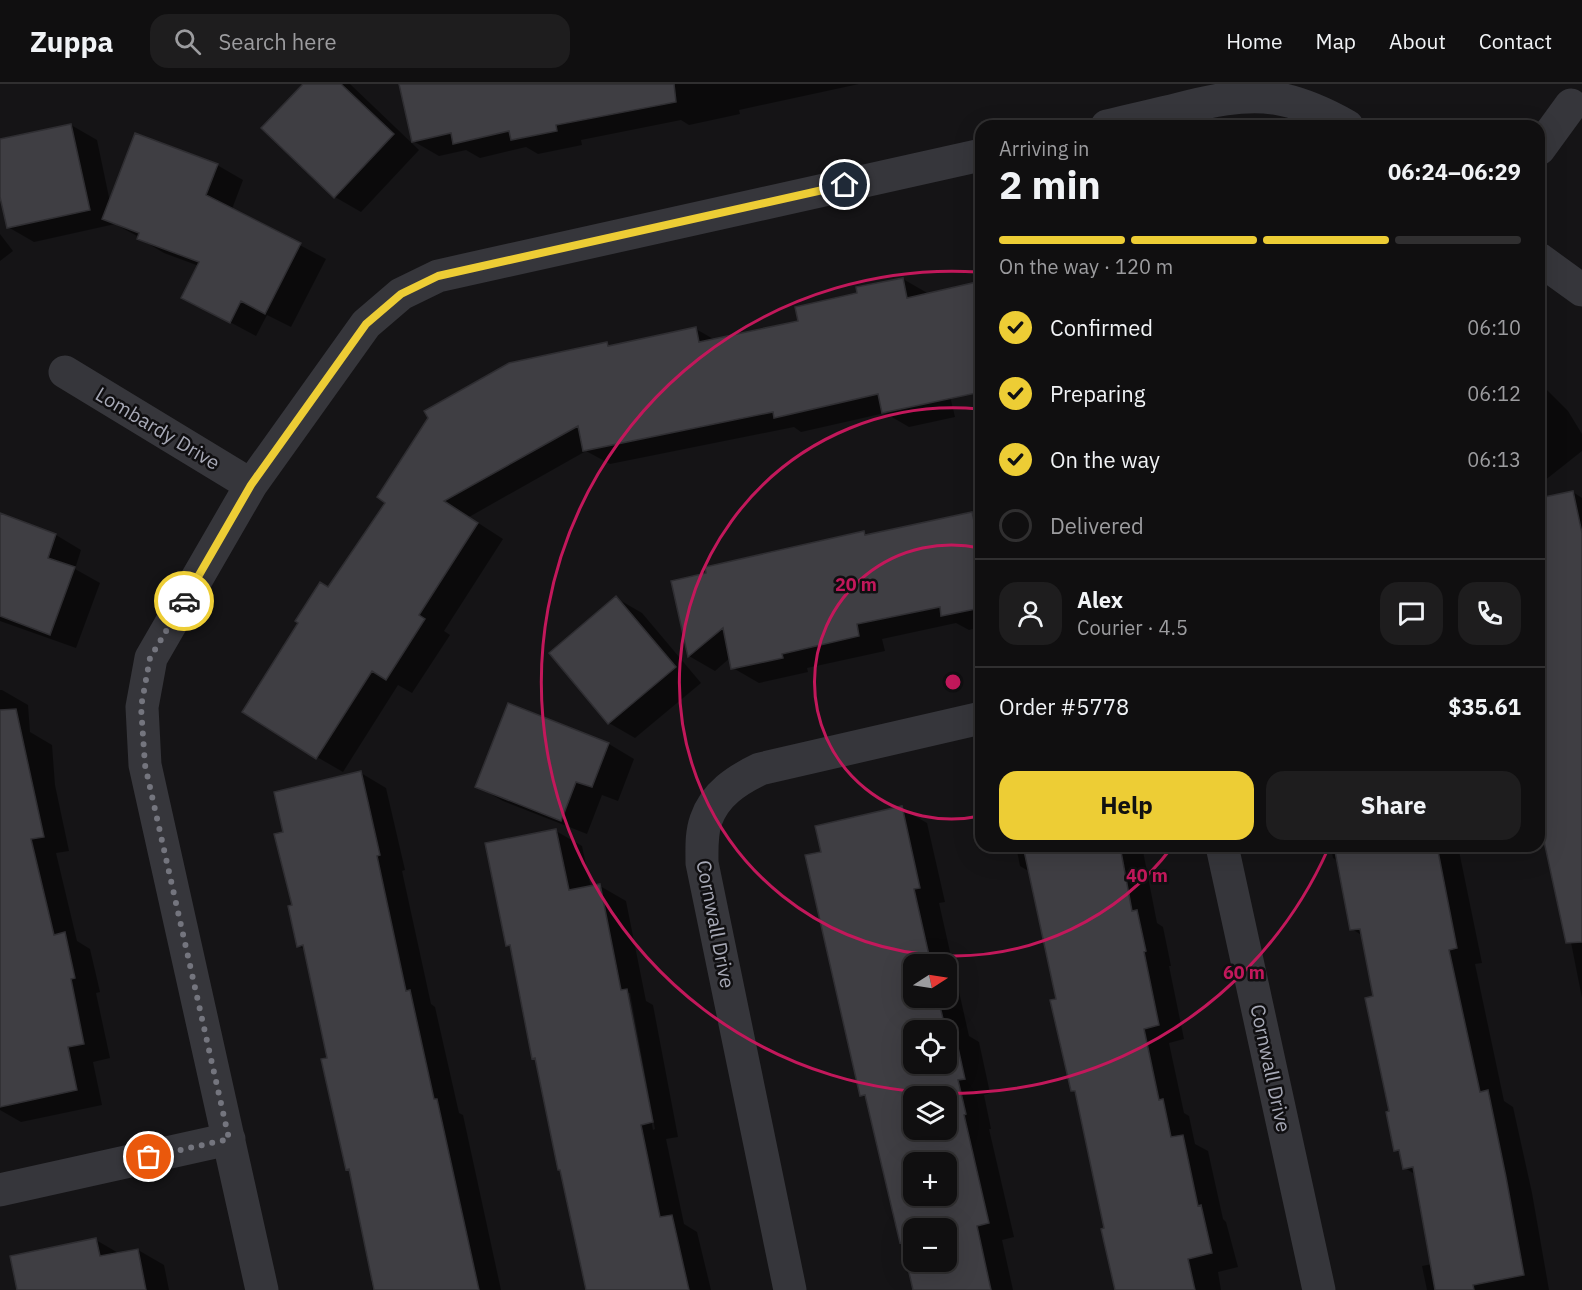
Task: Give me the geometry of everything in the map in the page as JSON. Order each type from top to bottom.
[{"type":"street","points":[[1126,120],[1216,92],[1275,98],[1306,106],[1335,120]]},
{"type":"street","points":[[1545,141],[1571,105]]},
{"type":"street","points":[[262,1290],[145,765],[141,707],[150,658],[251,485],[366,324],[401,294],[438,276],[975,156]]},
{"type":"street","points":[[1545,263],[1582,290]]},
{"type":"street","name":"Lombardy Drive","points":[[65,372],[251,485]]},
{"type":"street","name":"Cornwall Drive","points":[[790,1290],[702,863],[702,838],[706,819],[725,790],[738,780],[760,769],[975,719]]},
{"type":"street","name":"Cornwall Drive","points":[[1223,852],[1319,1290]]},
{"type":"street","points":[[0,1190],[229,1139]]},
{"type":"building","points":[[303,84],[341,84],[394,134],[334,198],[261,128]]},
{"type":"building","points":[[399,84],[674,84],[676,102],[556,125],[557,131],[511,140],[509,131],[453,144],[451,133],[412,142]]},
{"type":"building","points":[[71,124],[90,210],[7,228],[0,197],[0,139]]},
{"type":"building","points":[[135,133],[218,164],[206,195],[301,243],[265,314],[241,301],[230,323],[181,298],[199,262],[137,239],[139,233],[102,219]]},
{"type":"building","points":[[903,278],[907,298],[975,282],[975,393],[882,413],[878,394],[774,418],[773,412],[583,451],[578,426],[444,501],[478,523],[419,615],[425,619],[386,680],[372,671],[316,759],[242,712],[298,623],[295,621],[320,582],[328,587],[385,503],[377,497],[428,418],[424,411],[509,363],[607,342],[608,346],[696,327],[699,342],[798,321],[795,307],[857,293],[856,287]]},
{"type":"building","points":[[1573,491],[1582,533],[1582,942],[1566,943],[1545,846],[1545,497]]},
{"type":"building","points":[[972,512],[975,525],[975,609],[941,616],[940,607],[857,624],[859,636],[782,654],[783,658],[731,669],[723,628],[688,657],[671,581],[706,573],[705,567],[864,531],[865,535]]},
{"type":"building","points":[[0,513],[56,534],[48,558],[75,567],[50,635],[0,616]]},
{"type":"building","points":[[616,596],[676,667],[608,724],[549,653]]},
{"type":"building","points":[[508,703],[609,743],[592,787],[576,782],[561,821],[475,787]]},
{"type":"building","points":[[16,709],[44,837],[31,839],[54,935],[65,932],[75,978],[71,979],[84,1044],[68,1047],[77,1090],[0,1107],[0,710]]},
{"type":"building","points":[[361,771],[406,991],[410,990],[434,1099],[437,1099],[479,1290],[374,1290],[349,1169],[346,1170],[321,1059],[327,1058],[303,945],[297,947],[288,906],[292,905],[274,834],[283,832],[274,792]]},
{"type":"building","points":[[902,806],[920,888],[914,889],[929,954],[903,954],[903,1008],[940,1008],[943,1020],[903,1020],[903,1074],[957,1074],[957,1043],[965,1079],[958,1080],[966,1114],[964,1115],[989,1223],[977,1226],[991,1290],[913,1290],[909,1272],[957,1272],[957,1218],[903,1218],[903,1246],[902,1242],[900,1243],[865,1095],[860,1096],[805,855],[821,852],[815,826]]},
{"type":"building","points":[[556,829],[569,890],[600,884],[621,990],[627,989],[653,1122],[641,1125],[660,1217],[672,1215],[689,1290],[586,1290],[535,1058],[532,1059],[510,945],[506,946],[485,843]]},
{"type":"building","points":[[1024,852],[1121,852],[1132,911],[1137,910],[1146,951],[1144,952],[1159,1025],[1144,1029],[1159,1100],[1163,1099],[1171,1137],[1183,1135],[1198,1206],[1201,1205],[1212,1253],[1188,1259],[1195,1290],[1115,1290],[1075,1091],[1071,1091],[1050,1000],[1056,999]]},
{"type":"building","points":[[1335,852],[1438,852],[1457,948],[1449,950],[1480,1092],[1488,1090],[1524,1275],[1473,1285],[1474,1290],[1435,1290],[1413,1167],[1403,1169],[1399,1150],[1394,1151],[1386,1112],[1389,1111],[1365,998],[1373,996],[1360,929],[1350,930]]},
{"type":"building","points":[[96,1238],[100,1256],[138,1249],[146,1290],[17,1290],[10,1256]]},
{"type":"way so far","points":[[149,1157],[229,1139],[145,765],[141,707],[150,658],[184,601]]},
{"type":"route","points":[[184,601],[251,485],[366,324],[401,294],[438,276],[845,185]]}]
